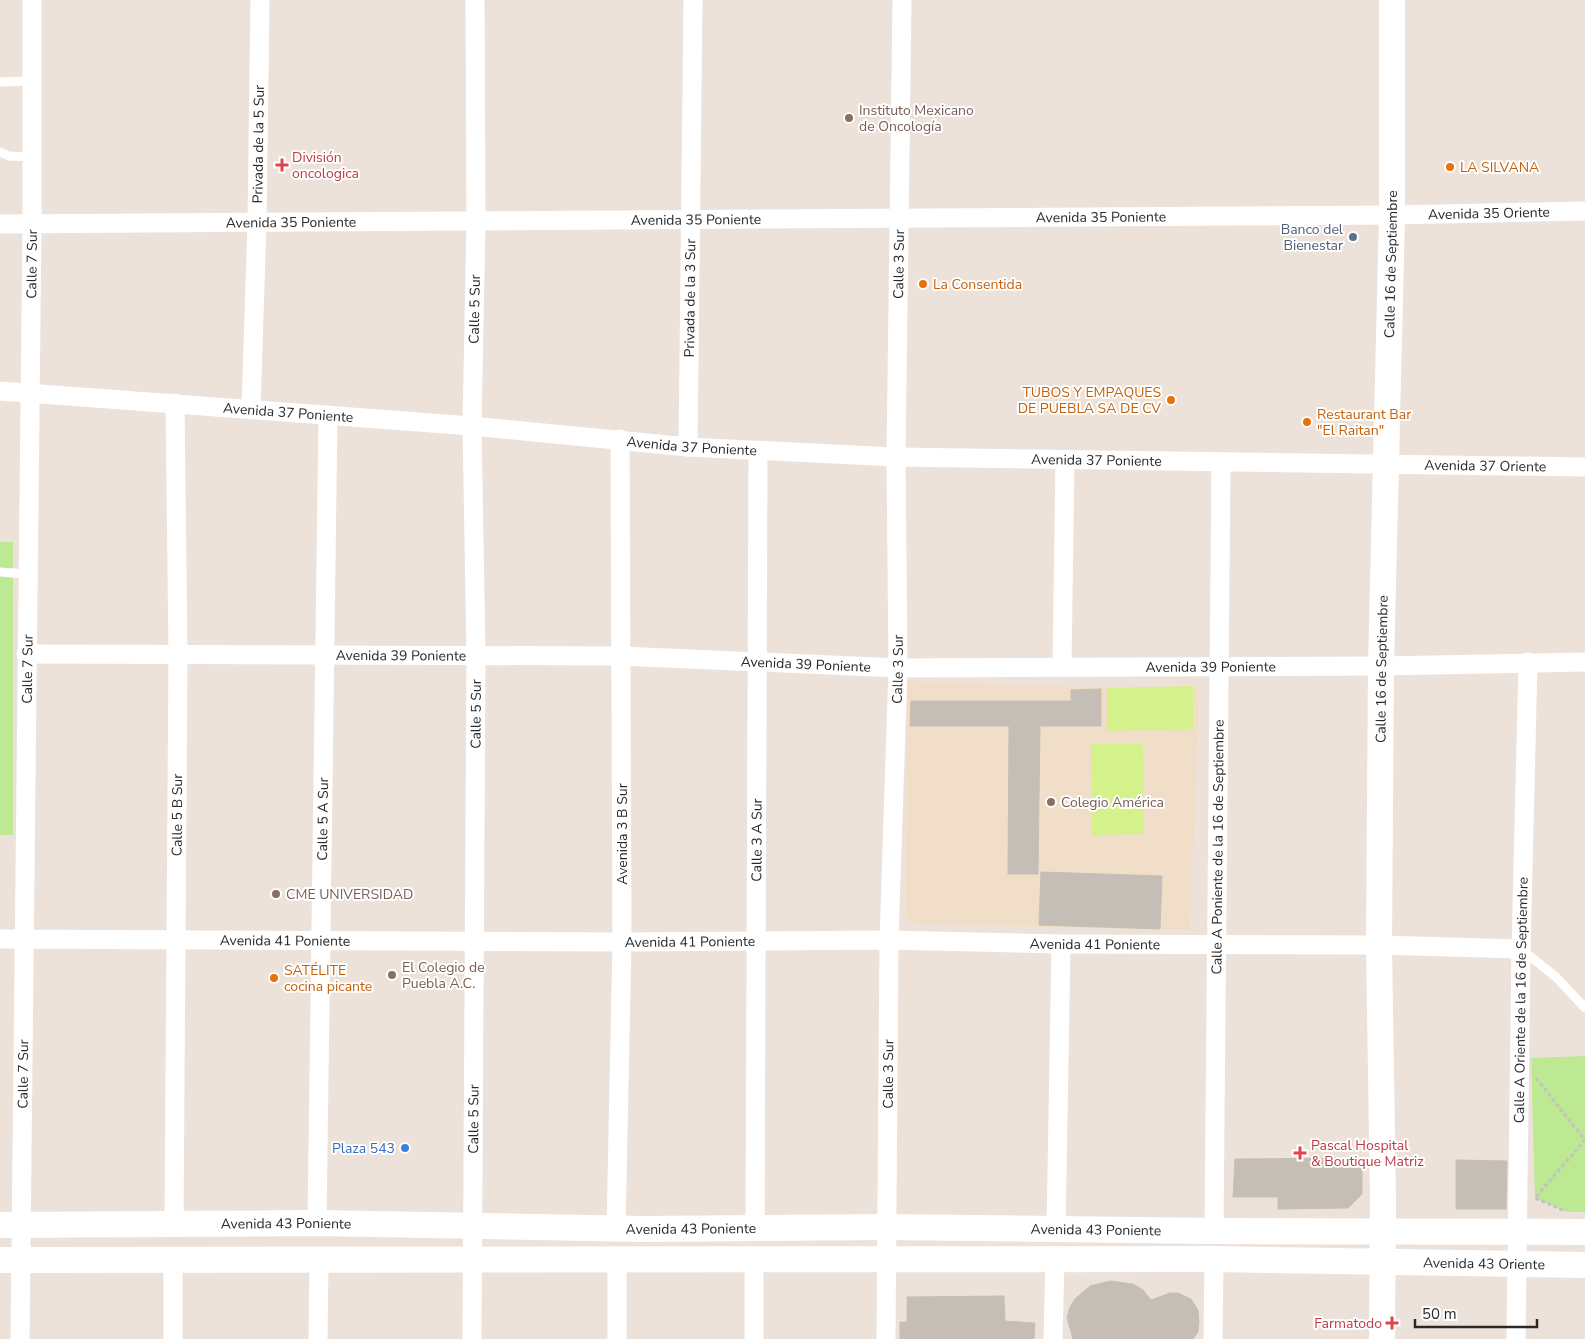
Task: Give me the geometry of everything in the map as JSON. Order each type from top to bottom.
[{"type":"main road","name":"Calle 16 de Septiembre","points":[[1382,1339],[1383,1232],[1379,945],[1381,666],[1392,215],[1392,0]]},
{"type":"main road","name":"Avenida 43 Poniente","points":[[11,1226],[317,1223],[616,1229],[885,1227],[1383,1232]]},
{"type":"main road","points":[[1383,1232],[1585,1232]]},
{"type":"main road","name":"Avenida 43 Poniente","points":[[10,1260],[472,1258],[1382,1262]]},
{"type":"main road","name":"Avenida 43 Oriente","points":[[1382,1262],[1585,1265]]},
{"type":"street","name":"Calle 7 Sur","points":[[20,1339],[10,1260],[22,939],[32,224],[32,0]]},
{"type":"street","name":"Privada de la 5 Sur","points":[[251,409],[257,223],[260,0]]},
{"type":"street","name":"Calle 5 Sur","points":[[472,1339],[476,656],[472,426],[476,220],[475,0]]},
{"type":"street","name":"Privada de la 3 Sur","points":[[688,447],[693,0]]},
{"type":"street","name":"Calle 3 Sur","points":[[886,1339],[885,1227],[889,940],[898,668],[896,457],[902,0]]},
{"type":"street","name":"Avenida 35 Oriente","points":[[1392,215],[1585,211]]},
{"type":"street","name":"Avenida 35 Poniente","points":[[0,224],[1392,215]]},
{"type":"street","name":"Avenida 37 Poniente","points":[[0,391],[472,426],[688,447],[896,457],[1385,465]]},
{"type":"street","name":"Calle 5 B Sur","points":[[174,1225],[178,654],[175,403]]},
{"type":"street","name":"Calle 5 A Sur","points":[[317,1223],[328,415]]},
{"type":"street","name":"Avenida 3 B Sur","points":[[616,1229],[622,942],[620,439]]},
{"type":"street","name":"Calle 3 A Sur","points":[[755,1229],[758,450]]},
{"type":"street","points":[[1062,666],[1065,461]]},
{"type":"street","name":"Calle A Poniente de la 16 de Septiembre","points":[[1214,1231],[1221,463]]},
{"type":"street","name":"Avenida 37 Oriente","points":[[1385,465],[1585,467]]},
{"type":"street","name":"Avenida 39 Poniente","points":[[26,654],[178,654],[325,657],[622,656],[898,668],[1381,666],[1585,662]]},
{"type":"street","name":"Calle A Oriente de la 16 de Septiembre","points":[[1516,1339],[1521,949],[1528,662]]},
{"type":"street","name":"Avenida 41 Poniente","points":[[0,939],[622,942],[889,940],[1061,944],[1379,945],[1521,949]]},
{"type":"street","points":[[1056,1229],[1061,944]]},
{"type":"street","points":[[172,1339],[173,1258]]},
{"type":"street","points":[[318,1339],[319,1258]]},
{"type":"street","points":[[617,1259],[617,1339]]},
{"type":"street","points":[[754,1259],[754,1339]]},
{"type":"street","points":[[1213,1339],[1214,1260]]},
{"type":"street","points":[[1053,1339],[1054,1261]]},
{"type":"lane","points":[[0,82],[32,81]]},
{"type":"lane","points":[[0,152],[9,156],[32,157]]},
{"type":"lane","points":[[0,572],[27,574]]},
{"type":"lane","points":[[1521,949],[1556,977],[1585,1008]]},
{"type":"path","points":[[1531,1072],[1585,1140],[1535,1198],[1567,1212]]},
{"type":"shaded area","name":"Colegio América","points":[[907,681],[1107,688],[1193,686],[1200,689],[1190,930],[913,924],[906,915]]},
{"type":"green space","points":[[0,542],[13,542],[13,835],[0,835]]},
{"type":"green space","points":[[1193,686],[1193,729],[1107,731],[1107,688]]},
{"type":"green space","points":[[1143,743],[1144,834],[1092,835],[1091,744]]},
{"type":"green space","points":[[1585,1056],[1585,1212],[1567,1212],[1535,1198],[1531,1058]]},
{"type":"building","points":[[1101,689],[1101,726],[1040,726],[1038,874],[1008,874],[1009,726],[910,726],[911,701],[1071,701],[1071,690]]},
{"type":"building","points":[[1041,872],[1162,876],[1160,929],[1039,925]]},
{"type":"building","points":[[1362,1158],[1362,1194],[1348,1208],[1278,1209],[1278,1197],[1233,1197],[1235,1159]]},
{"type":"building","points":[[1456,1160],[1507,1161],[1506,1209],[1456,1209]]},
{"type":"building","points":[[1110,1281],[1133,1284],[1143,1290],[1151,1300],[1170,1293],[1178,1293],[1191,1299],[1198,1310],[1198,1332],[1193,1339],[1073,1339],[1067,1318],[1070,1307],[1075,1299],[1090,1286]]},
{"type":"building","points":[[1004,1296],[1005,1321],[1035,1323],[1034,1339],[900,1339],[900,1322],[907,1322],[907,1297]]},
{"type":"place","name":"Instituto Mexicano de Oncología","points":[[849,118]]},
{"type":"place","name":"División oncologica","points":[[282,165]]},
{"type":"place","name":"LA SILVANA","points":[[1450,167]]},
{"type":"place","name":"Banco del Bienestar","points":[[1353,237]]},
{"type":"place","name":"La Consentida","points":[[923,284]]},
{"type":"place","name":"TUBOS Y EMPAQUES DE PUEBLA SA DE CV","points":[[1171,400]]},
{"type":"place","name":"Restaurant Bar \"El Raitan\"","points":[[1307,422]]},
{"type":"place","name":"Colegio América","points":[[1051,802]]},
{"type":"place","name":"CME UNIVERSIDAD","points":[[276,894]]},
{"type":"place","name":"El Colegio de Puebla A.C.","points":[[392,975]]},
{"type":"place","name":"SATÉLITE cocina picante","points":[[274,978]]},
{"type":"place","name":"Plaza 543","points":[[405,1148]]},
{"type":"place","name":"Pascal Hospital & Boutique Matriz","points":[[1300,1153]]},
{"type":"place","name":"Farmatodo","points":[[1392,1323]]}]
